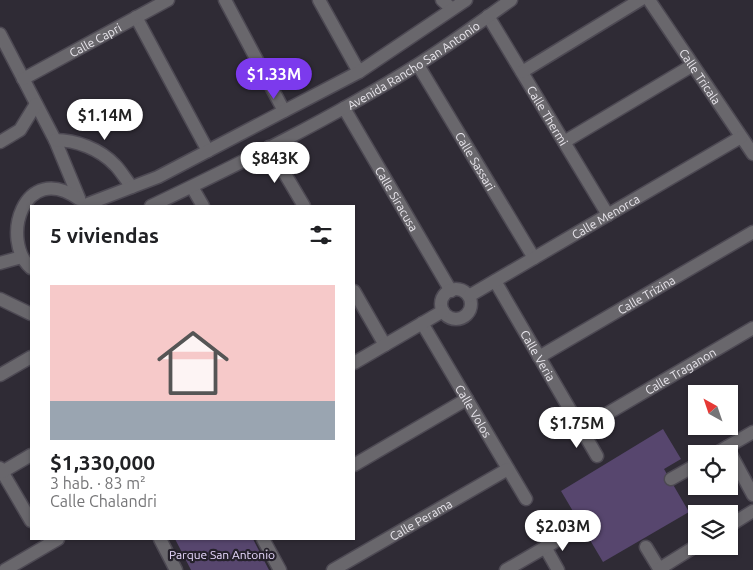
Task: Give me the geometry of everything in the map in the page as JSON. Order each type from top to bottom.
[{"type":"street","name":"Calle Capri","points":[[23,79],[168,0]]},
{"type":"street","points":[[224,0],[284,111]]},
{"type":"street","points":[[319,0],[358,72]]},
{"type":"street","points":[[442,0],[452,9]]},
{"type":"street","name":"Avenida Rancho San Antonio","points":[[83,203],[158,177],[358,72],[466,0]]},
{"type":"street","name":"Avenida Rancho San Antonio","points":[[153,205],[344,108],[418,65],[511,0]]},
{"type":"street","points":[[522,72],[640,0]]},
{"type":"street","name":"Calle Tricala","points":[[649,0],[753,154]]},
{"type":"street","name":"Calle Thermi","points":[[488,16],[608,215]]},
{"type":"street","points":[[136,17],[208,151]]},
{"type":"street","points":[[0,34],[54,140],[83,203]]},
{"type":"street","name":"Calle Sassari","points":[[418,65],[534,258]]},
{"type":"street","points":[[564,142],[693,65]]},
{"type":"street","points":[[0,142],[20,130],[36,104]]},
{"type":"street","name":"Calle Siracusa","points":[[344,108],[451,291]]},
{"type":"street","name":"Calle Menorca","points":[[468,296],[741,137]]},
{"type":"street","points":[[54,140],[66,140],[92,148],[115,164],[132,187]]},
{"type":"street","points":[[269,147],[303,205]]},
{"type":"street","points":[[192,186],[202,205]]},
{"type":"street","points":[[30,276],[25,264],[12,247],[6,224],[15,208],[32,193],[42,189],[55,188],[68,191],[83,203]]},
{"type":"street","name":"Calle Trizina","points":[[539,357],[753,232]]},
{"type":"street","points":[[0,263],[25,264]]},
{"type":"street","name":"Calle Veria","points":[[495,281],[598,456]]},
{"type":"street","points":[[461,290],[468,296],[471,305],[464,317],[454,319],[443,311],[441,306],[443,297],[451,291],[461,290]]},
{"type":"street","points":[[355,293],[385,345]]},
{"type":"street","points":[[0,299],[30,314]]},
{"type":"street","points":[[355,362],[443,311]]},
{"type":"street","name":"Calle Volos","points":[[422,323],[526,499]]},
{"type":"street","name":"Calle Traganon","points":[[581,429],[753,328]]},
{"type":"street","points":[[0,375],[30,359]]},
{"type":"street","points":[[355,464],[467,399]]},
{"type":"street","points":[[730,445],[753,432]]},
{"type":"street","points":[[30,456],[1,470],[30,519]]},
{"type":"street","points":[[738,467],[753,495]]},
{"type":"street","name":"Calle Perama","points":[[333,570],[508,469]]},
{"type":"street","points":[[671,479],[688,469]]},
{"type":"street","points":[[738,520],[753,511]]},
{"type":"street","points":[[506,570],[575,530]]},
{"type":"street","points":[[160,540],[175,570]]},
{"type":"street","points":[[264,540],[280,570]]},
{"type":"street","points":[[5,570],[44,542]]},
{"type":"street","points":[[646,547],[660,569],[688,551]]},
{"type":"street","points":[[545,548],[558,570]]},
{"type":"green space","points":[[663,429],[681,459],[664,469],[688,513],[603,562],[561,491]]},
{"type":"green space","name":"Parque San Antonio","points":[[176,540],[254,540],[269,570],[191,570]]}]
